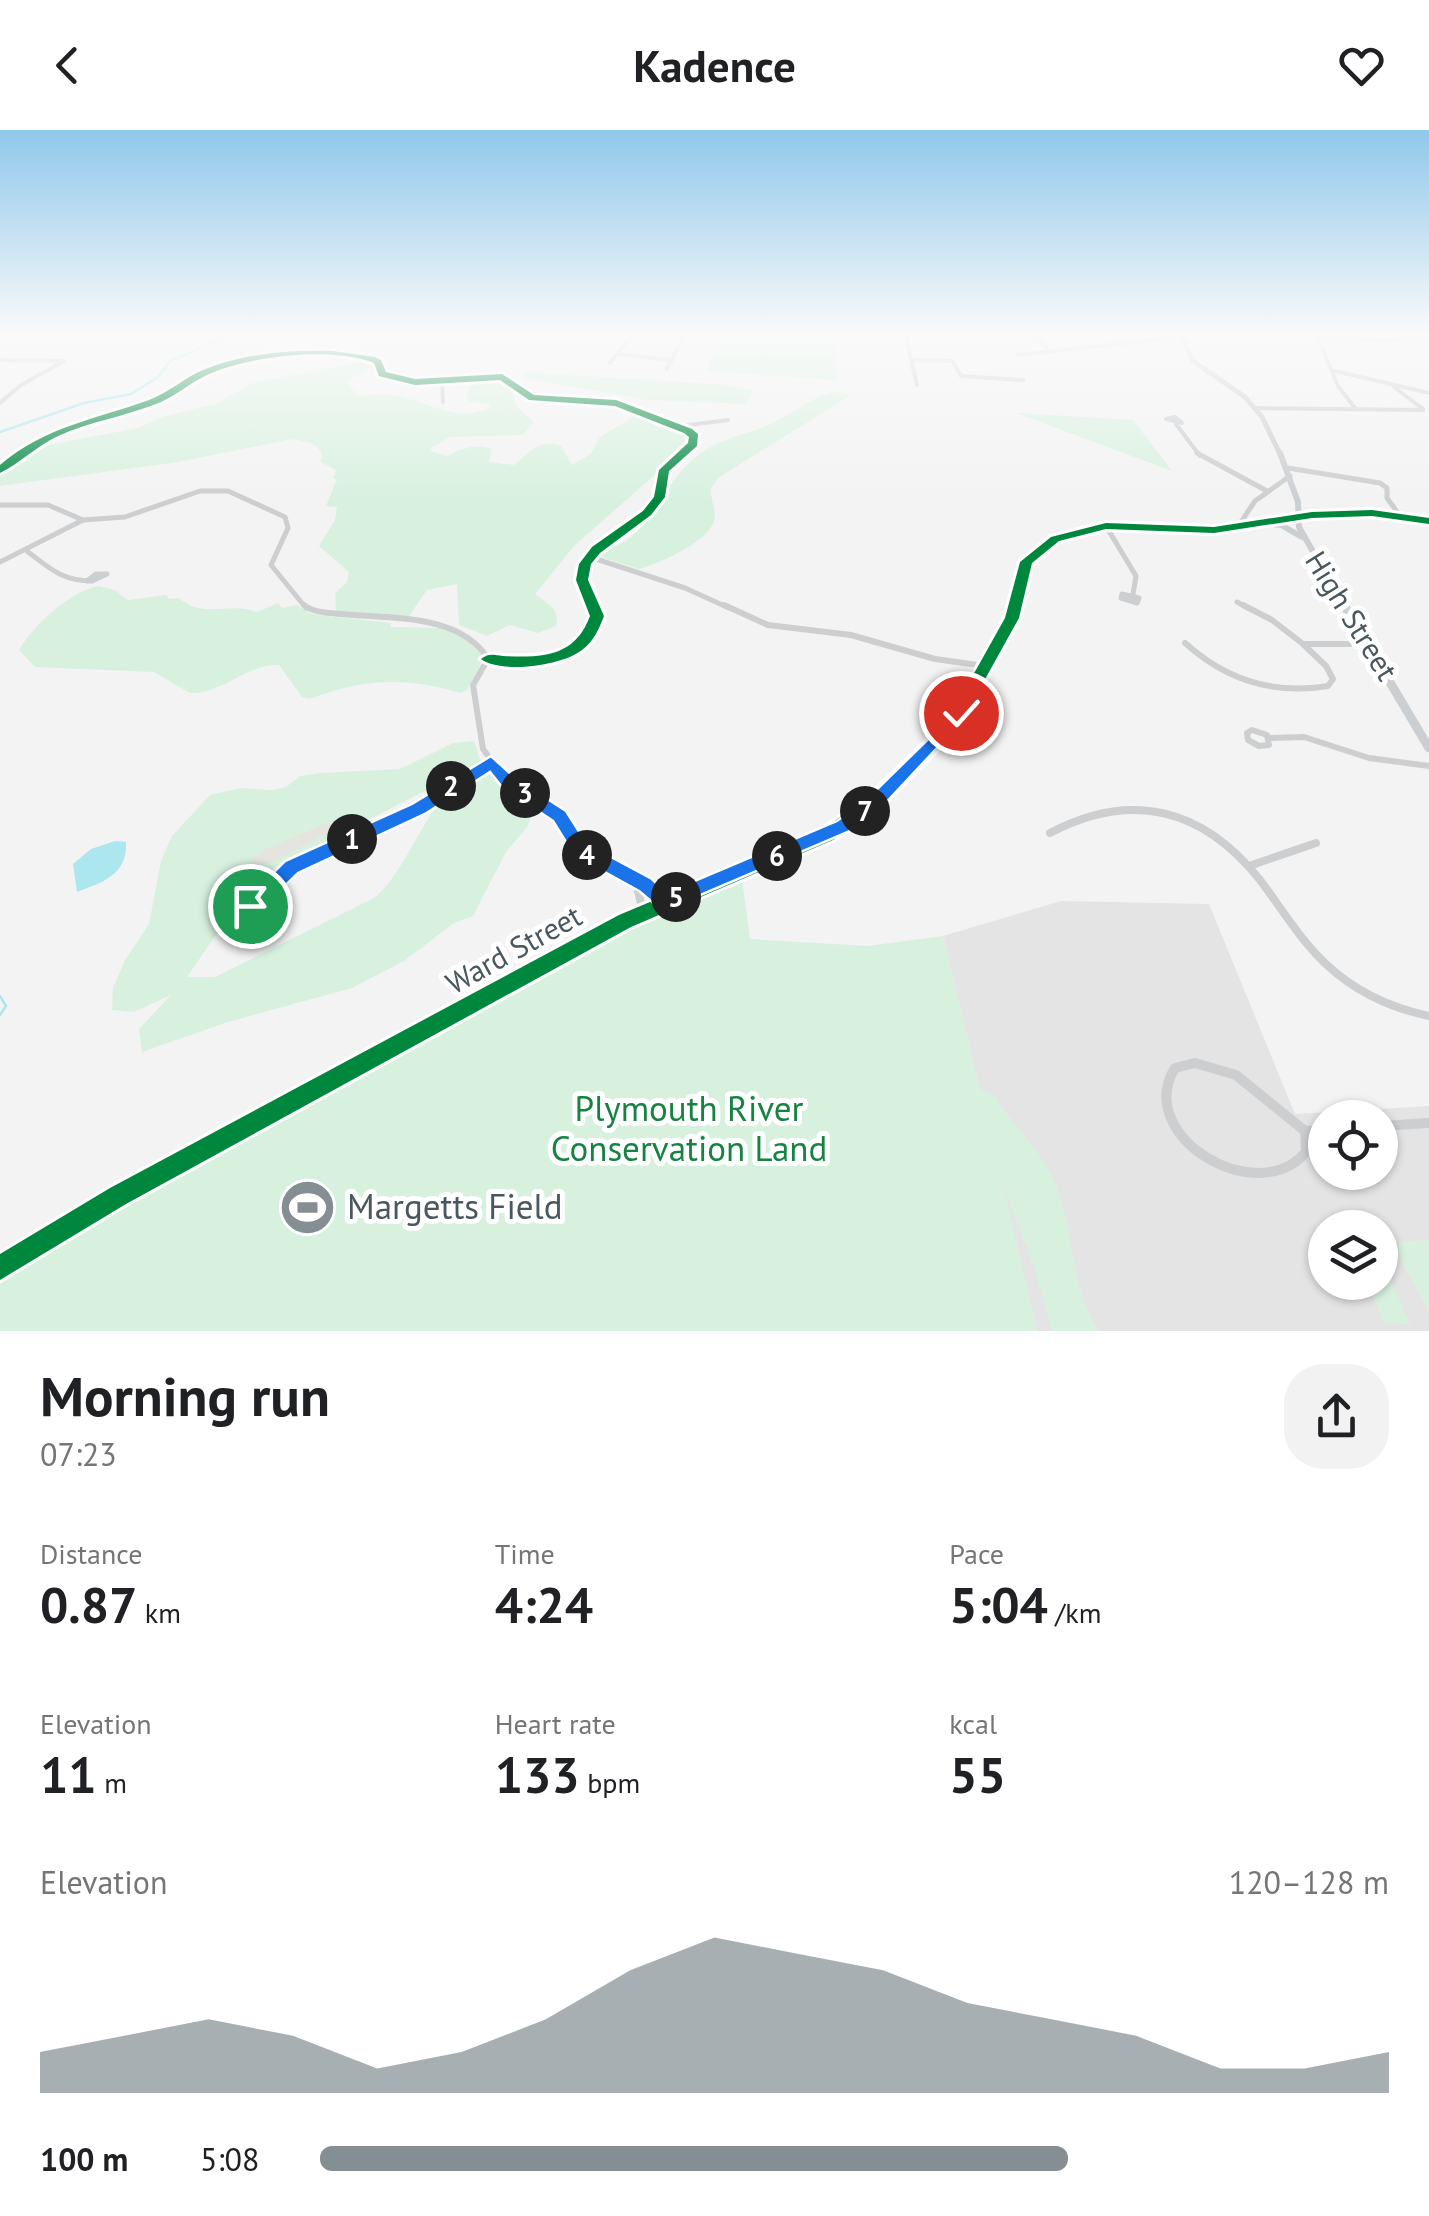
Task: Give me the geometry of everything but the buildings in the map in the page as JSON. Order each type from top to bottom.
[{"type":"main road","name":"High Street","points":[[1231,389],[1256,408],[1289,472],[1302,537],[1429,748]]},
{"type":"main road","name":"High Street","points":[[1263,522],[1280,525],[1302,537]]},
{"type":"street","points":[[0,403],[21,389]]},
{"type":"street","points":[[0,470],[58,430],[151,402],[174,389]]},
{"type":"street","points":[[443,389],[444,402]]},
{"type":"street","points":[[488,659],[524,664],[543,662],[561,656],[586,638],[597,616],[582,580],[590,557],[654,505],[664,470],[694,444],[694,436],[680,426],[616,403],[532,398],[522,389]]},
{"type":"street","points":[[1343,389],[1356,409]]},
{"type":"street","points":[[1256,408],[1424,409],[1397,389]]},
{"type":"street","points":[[680,426],[701,420],[728,420]]},
{"type":"street","points":[[1176,424],[1179,433],[1207,462],[1267,491]]},
{"type":"street","points":[[1237,528],[1267,491],[1289,472],[1380,483],[1387,488],[1387,498],[1400,516]]},
{"type":"street","points":[[0,562],[84,520],[125,517],[195,492],[228,491],[285,517],[288,528],[271,565],[307,609],[453,628],[467,634],[486,651],[488,659],[473,685],[481,741],[491,762],[508,782],[559,816],[580,850],[646,885],[663,903]]},
{"type":"street","points":[[0,505],[48,505],[84,520]]},
{"type":"street","name":"Ward Street","points":[[0,1268],[118,1196],[644,912],[827,835],[858,816],[953,724],[1012,618],[1030,558],[1065,534],[1106,526],[1214,530],[1299,516],[1362,513],[1429,521]]},
{"type":"street","points":[[1246,514],[1263,522]]},
{"type":"street","points":[[1106,526],[1136,572],[1133,594]]},
{"type":"street","points":[[27,551],[56,578],[88,581]]},
{"type":"street","points":[[590,557],[684,588],[768,626],[851,635],[935,659],[985,666]]},
{"type":"street","points":[[1185,642],[1216,670],[1237,680],[1305,688],[1328,686],[1332,673],[1303,644],[1277,623],[1236,602]]},
{"type":"street","points":[[1303,644],[1369,644]]},
{"type":"street","points":[[1269,738],[1304,737],[1369,758],[1429,766]]},
{"type":"street","points":[[243,917],[264,890],[292,867],[418,809],[491,762]]},
{"type":"street","points":[[1050,832],[1096,809],[1144,808],[1176,817],[1208,833],[1249,866],[1308,946],[1340,977],[1374,998],[1429,1016]]},
{"type":"street","points":[[1249,866],[1316,842]]},
{"type":"street","points":[[636,883],[644,912]]},
{"type":"street","points":[[1305,1132],[1306,1152],[1292,1167],[1259,1174],[1224,1169],[1200,1156],[1179,1134],[1164,1096],[1166,1078],[1179,1066],[1192,1063],[1225,1069],[1308,1132]]},
{"type":"street","points":[[1398,1125],[1429,1123]]},
{"type":"shaded area","points":[[1061,901],[1209,904],[1295,1114],[1308,1113],[1308,1190],[1398,1190],[1398,1108],[1429,1106],[1429,1331],[1037,1331],[943,936]]},
{"type":"green space","points":[[242,389],[352,389],[357,396],[393,395],[466,413],[490,408],[488,404],[468,401],[469,389],[511,389],[515,405],[534,422],[523,435],[450,437],[430,448],[433,452],[448,456],[481,447],[492,449],[489,462],[514,465],[535,448],[553,444],[561,446],[572,465],[591,454],[600,437],[639,414],[690,437],[691,443],[574,546],[535,594],[552,607],[557,620],[556,626],[538,633],[510,625],[487,636],[459,625],[457,584],[427,590],[407,619],[336,611],[335,593],[347,582],[349,572],[319,546],[335,520],[337,507],[326,506],[337,479],[333,479],[336,470],[321,462],[322,452],[312,443],[292,439],[178,462],[0,486],[0,473],[32,448],[138,428],[162,417],[215,404]]},
{"type":"green space","points":[[587,389],[753,390],[745,404],[648,400]]},
{"type":"green space","points":[[832,392],[851,395],[718,478],[711,488],[714,521],[693,544],[639,569],[601,557],[604,550],[619,545],[642,526],[699,454],[771,424]]},
{"type":"green space","points":[[1016,413],[1133,420],[1172,471]]},
{"type":"green space","points":[[99,586],[115,590],[128,600],[166,595],[198,608],[257,612],[278,603],[282,608],[297,605],[311,614],[391,623],[390,627],[439,628],[465,637],[484,658],[467,690],[460,693],[421,684],[384,682],[347,687],[309,699],[302,697],[279,665],[257,669],[213,689],[190,693],[154,672],[35,667],[19,650],[25,640],[66,601]]},
{"type":"green space","points":[[474,741],[481,762],[271,870],[238,903],[187,977],[215,977],[374,898],[388,884],[426,822],[455,786],[472,775],[493,771],[534,807],[528,826],[506,852],[473,916],[454,923],[404,961],[352,988],[228,1022],[142,1052],[139,1029],[171,995],[134,1012],[112,1010],[113,988],[125,960],[149,924],[161,861],[172,836],[210,795],[241,788],[273,790],[286,787],[300,776],[320,773],[400,769],[453,743]]},
{"type":"green space","name":"Plymouth River Conservation Land","points":[[742,879],[750,939],[867,946],[943,936],[980,1090],[994,1095],[1052,1177],[1060,1196],[1082,1294],[1099,1331],[1052,1331],[1035,1269],[1004,1188],[1037,1331],[0,1331],[0,1284],[54,1247],[662,911]]},
{"type":"green space","points":[[1429,1240],[1429,1311],[1398,1256],[1399,1242]]},
{"type":"green space","points":[[1398,1296],[1410,1324],[1384,1323],[1374,1300],[1398,1300]]},
{"type":"sand","points":[[328,822],[344,825],[252,868],[251,860],[266,849]]},
{"type":"water","points":[[115,841],[126,842],[118,870],[104,881],[77,892],[73,864],[91,849]]},
{"type":"waterway","points":[[0,432],[139,389]]},
{"type":"waterway","points":[[0,996],[6,1006],[0,1015]]},
{"type":"cycle path","points":[[0,470],[54,434],[159,399],[176,389]]},
{"type":"cycle path","points":[[488,659],[537,661],[568,653],[581,645],[597,616],[582,580],[585,564],[596,550],[647,513],[659,497],[664,470],[693,444],[694,436],[616,403],[532,398],[519,389]]},
{"type":"cycle path","points":[[0,1268],[118,1196],[625,921],[827,835],[874,803],[953,724],[1012,618],[1026,562],[1055,539],[1106,526],[1214,530],[1312,515],[1372,513],[1429,521]]},
{"type":"place","name":"Margetts Field","points":[[308,1207]]},
{"type":"route","points":[[250,906],[292,867],[418,809],[491,762],[508,782],[559,816],[580,850],[646,885],[663,903],[843,826],[874,804],[961,713]]}]
